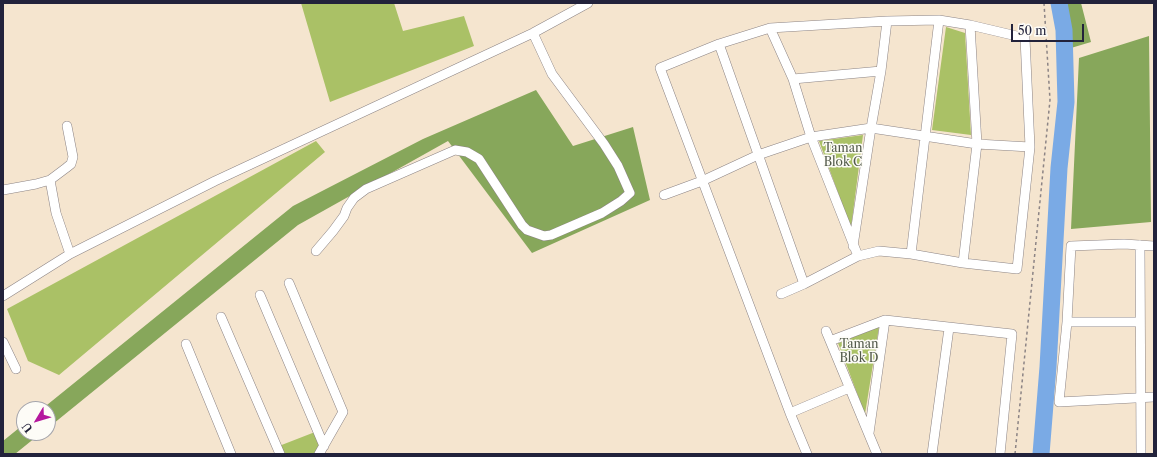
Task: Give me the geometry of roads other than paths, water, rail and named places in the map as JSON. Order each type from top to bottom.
[{"type":"street","points":[[3,296],[70,254],[222,177],[533,33],[588,3]]},
{"type":"street","points":[[853,247],[870,128],[881,71],[887,20]]},
{"type":"street","points":[[781,294],[804,284],[858,256],[879,251],[1018,269],[1030,146],[1025,38],[970,25],[939,20],[887,20],[770,28],[719,44],[660,68],[790,413],[807,454]]},
{"type":"street","points":[[911,254],[939,20]]},
{"type":"street","points":[[963,263],[977,144],[970,25]]},
{"type":"street","points":[[770,28],[793,79],[811,136],[853,247],[858,256]]},
{"type":"street","points":[[316,251],[340,221],[354,198],[366,189],[455,150],[467,152],[478,159],[522,226],[544,236],[551,236],[602,213],[622,201],[630,193],[618,166],[604,144],[552,74],[533,33]]},
{"type":"street","points":[[719,44],[804,284]]},
{"type":"street","points":[[793,79],[881,71]]},
{"type":"street","points":[[4,188],[25,187],[50,180],[71,164],[73,157],[67,126]]},
{"type":"street","points":[[664,195],[702,181],[758,155],[811,136],[870,128],[977,144],[1030,146]]},
{"type":"street","points":[[50,180],[56,213],[70,254]]},
{"type":"street","points":[[1154,246],[1124,244],[1071,246],[1067,322],[1059,402],[1141,399],[1154,397]]},
{"type":"street","points":[[1140,245],[1141,454]]},
{"type":"street","points":[[289,283],[343,412],[321,450]]},
{"type":"street","points":[[260,295],[321,450]]},
{"type":"street","points":[[220,317],[280,454]]},
{"type":"street","points":[[869,434],[885,320]]},
{"type":"street","points":[[830,341],[885,320],[1012,334],[1000,454]]},
{"type":"street","points":[[1067,322],[1140,322]]},
{"type":"street","points":[[932,454],[949,328]]},
{"type":"street","points":[[826,331],[877,454]]},
{"type":"street","points":[[3,342],[16,369]]},
{"type":"street","points":[[186,344],[231,454]]},
{"type":"street","points":[[790,413],[849,388]]},
{"type":"waterway","points":[[1041,454],[1048,367],[1059,168],[1066,102],[1064,30],[1059,3]]},
{"type":"park label","name":"Taman Blok C","points":[[843,156]]},
{"type":"park label","name":"Taman Blok D","points":[[859,352]]}]
